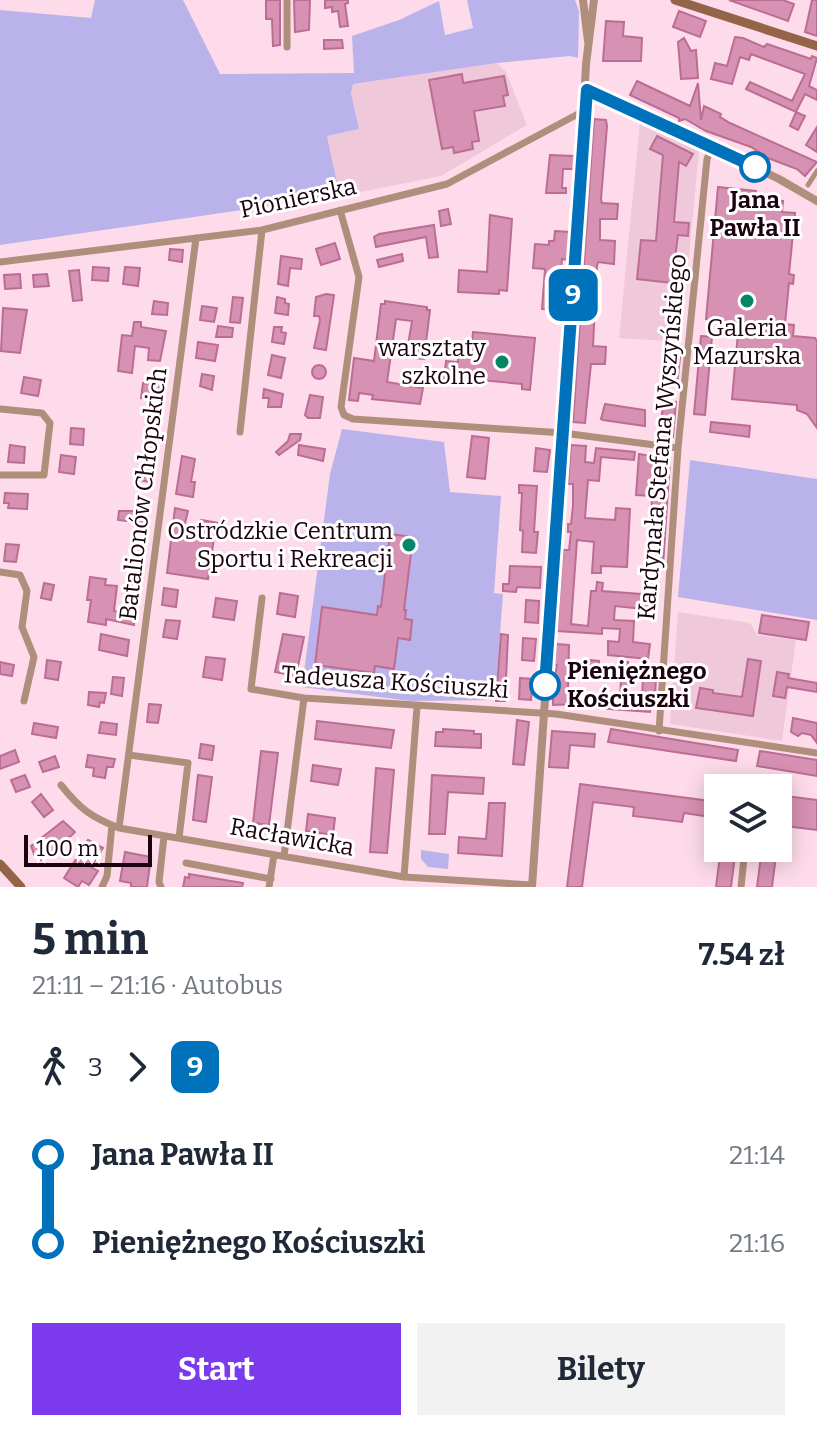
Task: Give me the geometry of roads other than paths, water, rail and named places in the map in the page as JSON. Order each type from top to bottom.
[{"type":"main road","points":[[675,0],[817,46]]},
{"type":"main road","points":[[0,864],[21,887]]},
{"type":"street","points":[[287,0],[287,47]]},
{"type":"street","points":[[532,886],[587,90],[588,42],[583,0]]},
{"type":"street","points":[[588,42],[592,32],[594,0]]},
{"type":"street","points":[[587,90],[779,179],[817,201]]},
{"type":"street","name":"Pionierska","points":[[1,262],[262,230],[447,184],[585,113]]},
{"type":"street","name":"Kardynała Stefana Wyszyńskiego","points":[[659,731],[678,448],[707,159],[712,147]]},
{"type":"street","points":[[808,185],[817,171]]},
{"type":"street","points":[[340,210],[359,277],[341,407],[344,415],[353,419],[563,433],[678,448]]},
{"type":"street","points":[[240,432],[262,230]]},
{"type":"street","name":"Batalionów Chłopskich","points":[[102,887],[107,876],[129,755],[196,238]]},
{"type":"street","points":[[0,271],[1,262]]},
{"type":"street","points":[[0,409],[42,413],[50,423],[44,475],[0,475]]},
{"type":"street","points":[[0,572],[20,575],[27,591],[22,627],[34,657],[24,701]]},
{"type":"street","name":"Tadeusza Kościuszki","points":[[262,598],[251,689],[304,698],[543,713],[817,753]]},
{"type":"street","points":[[284,856],[304,698]]},
{"type":"street","points":[[404,877],[417,707]]},
{"type":"street","points":[[129,755],[188,763],[179,838]]},
{"type":"street","name":"Racławicka","points":[[61,785],[78,807],[97,820],[116,826],[404,877],[532,886]]},
{"type":"street","points":[[161,887],[164,836]]},
{"type":"street","points":[[186,863],[270,883],[274,855]]},
{"type":"street","points":[[741,887],[744,862]]},
{"type":"place","name":"Jana Pawła II","points":[[755,167]]},
{"type":"place","name":"Galeria Mazurska","points":[[747,301]]},
{"type":"place","name":"warsztaty szkolne","points":[[502,362]]},
{"type":"place","name":"Ostródzkie Centrum Sportu i Rekreacji","points":[[409,545]]},
{"type":"place","name":"Pieniężnego Kościuszki","points":[[545,685]]}]
